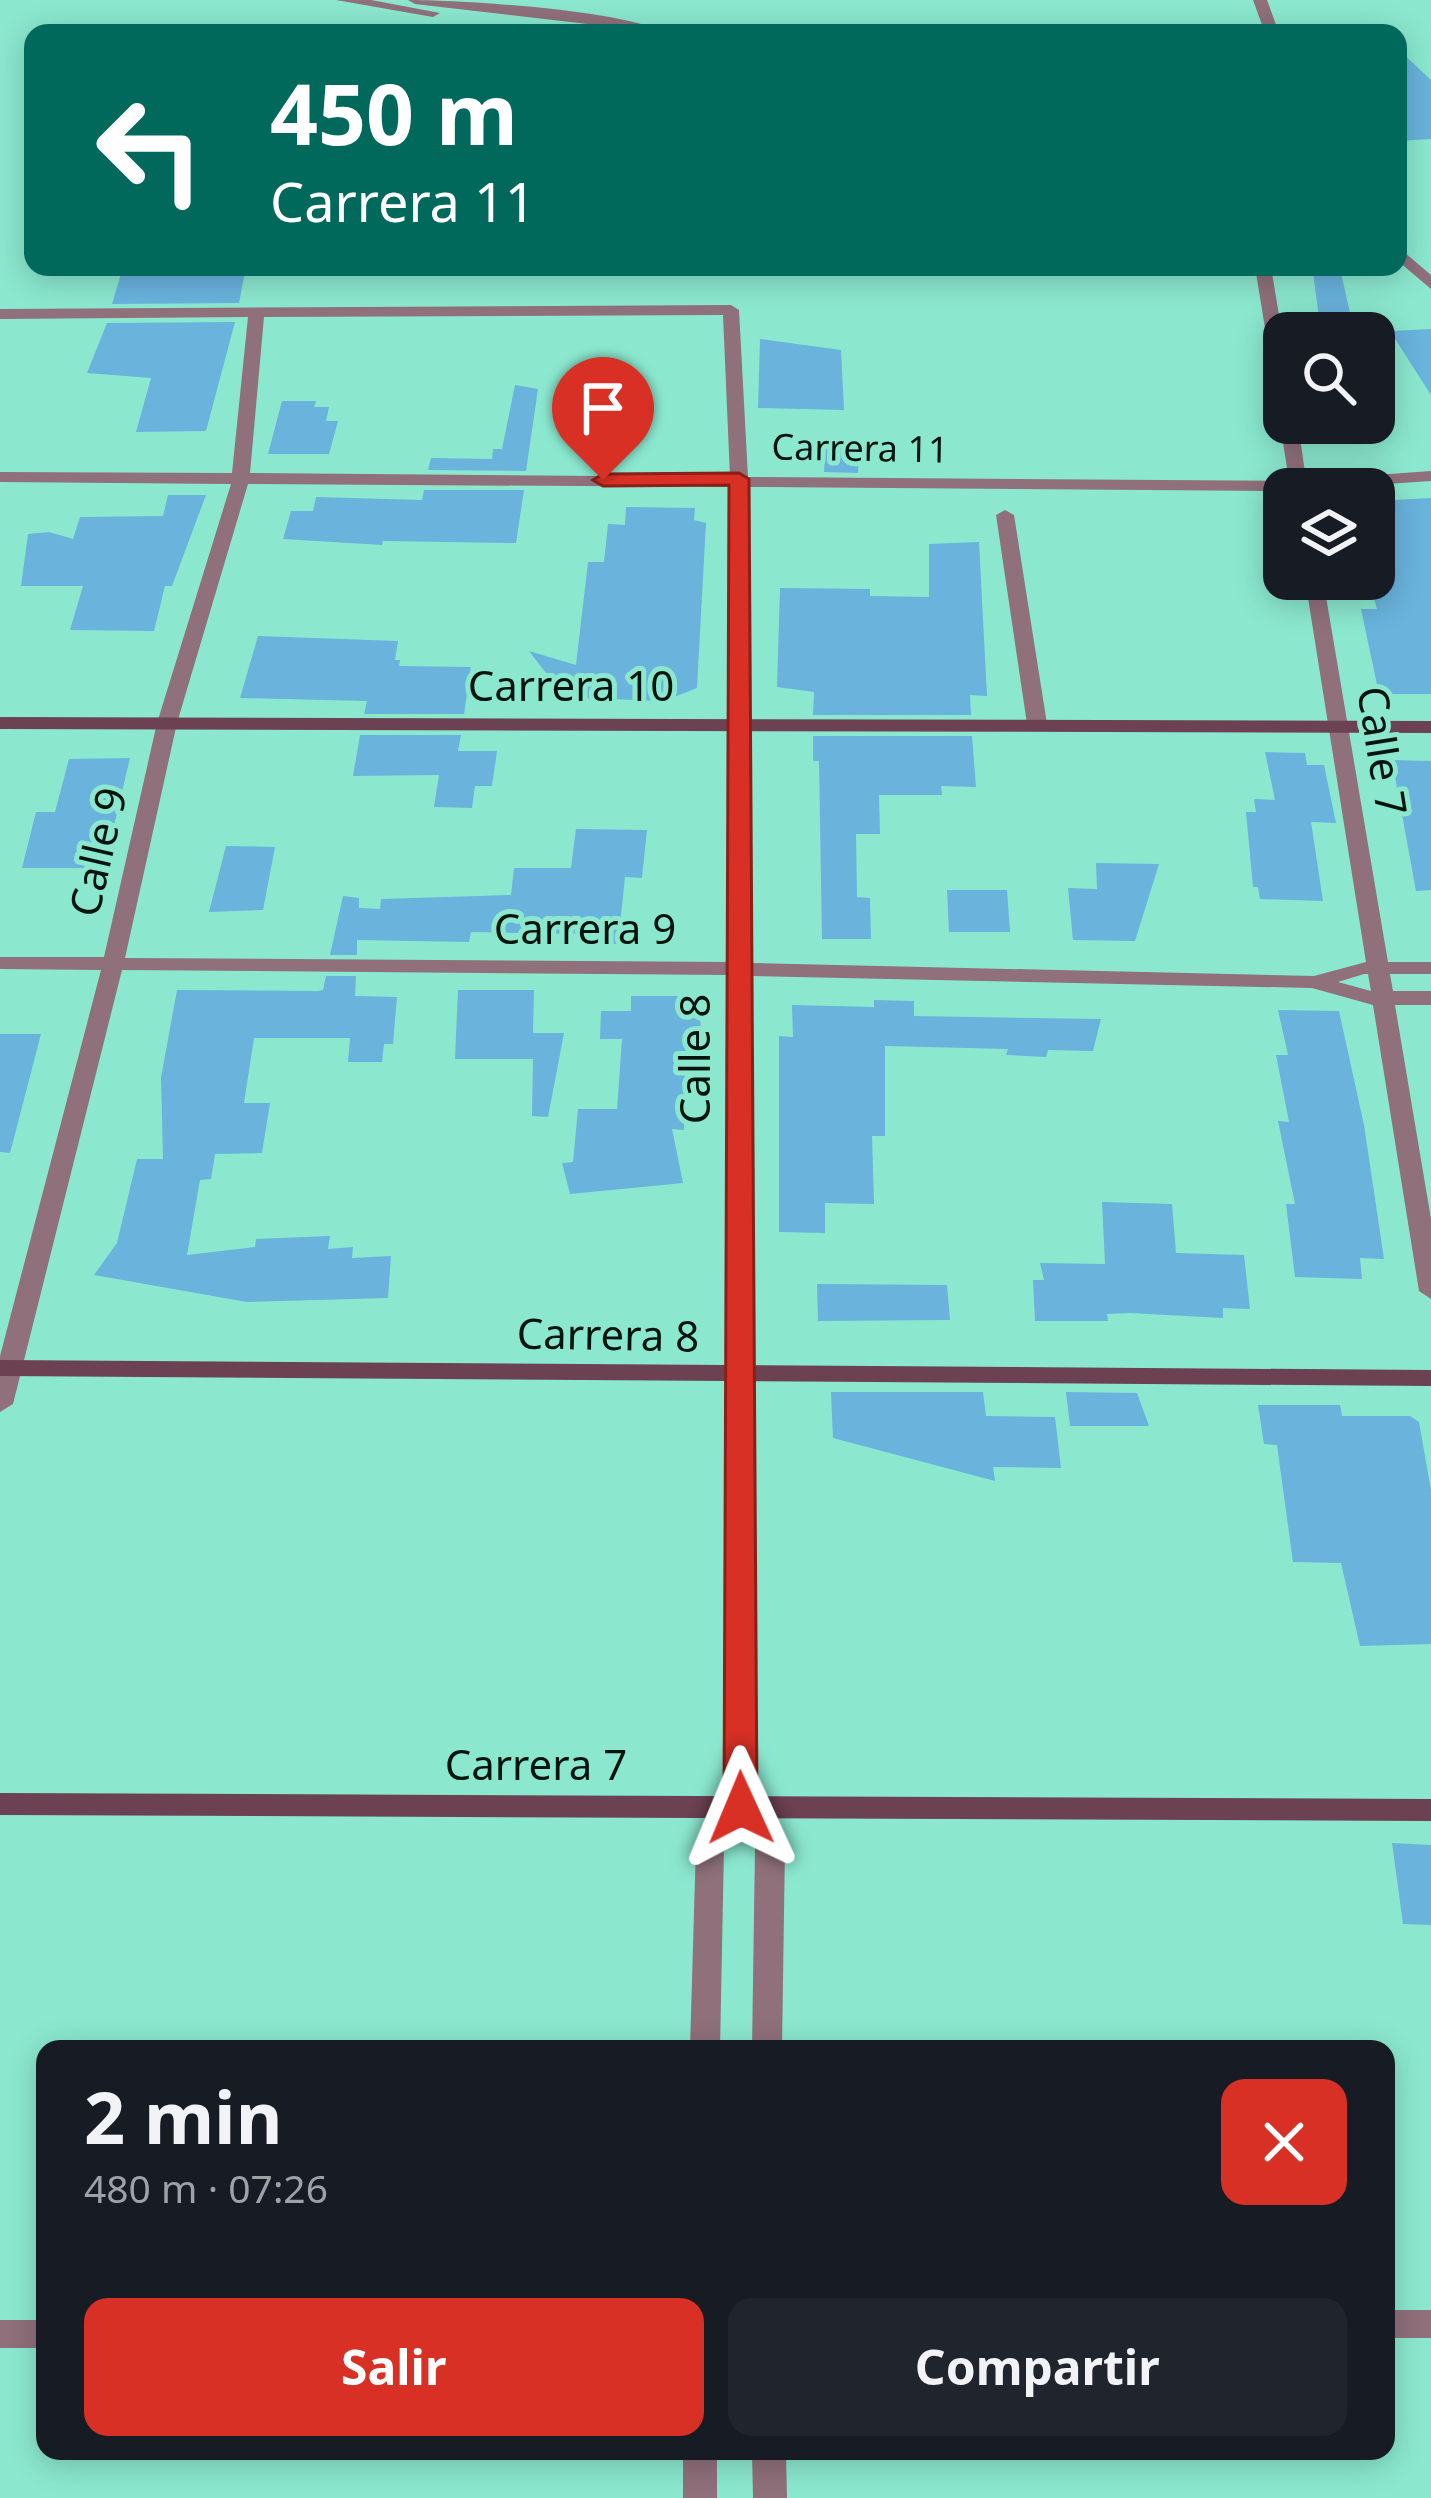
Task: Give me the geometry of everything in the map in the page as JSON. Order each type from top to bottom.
[{"type":"street","points":[[343,0],[475,17],[531,16]]},
{"type":"street","points":[[415,0],[619,24]]},
{"type":"street","points":[[1407,261],[1431,284]]},
{"type":"street","points":[[1264,276],[1270,312]]},
{"type":"street","name":"Calle 8","points":[[256,316],[731,310],[739,479],[741,1808],[770,1846],[767,2040]]},
{"type":"street","points":[[0,314],[256,316]]},
{"type":"street","name":"Calle 9","points":[[0,1405],[4,1368],[113,964],[167,723],[240,482],[256,316]]},
{"type":"street","name":"Carrera 11","points":[[1395,479],[1431,476]]},
{"type":"street","name":"Carrera 11","points":[[0,477],[240,482],[739,479],[1263,487]]},
{"type":"street","points":[[1005,515],[1037,724]]},
{"type":"street","name":"Calle 7","points":[[1318,600],[1431,1291]]},
{"type":"street","name":"Carrera 10","points":[[0,723],[1431,727]]},
{"type":"street","name":"Carrera 9","points":[[0,963],[740,969],[1314,982],[1378,968],[1431,968]]},
{"type":"street","name":"Carrera 9","points":[[1314,982],[1366,998],[1431,998]]},
{"type":"street","name":"Carrera 8","points":[[4,1368],[1431,1378]]},
{"type":"street","name":"Carrera 7","points":[[0,1804],[1431,1810]]},
{"type":"street","points":[[705,2040],[710,1844],[741,1808]]},
{"type":"street","points":[[1395,2324],[1431,2324]]},
{"type":"street","points":[[0,2334],[36,2334]]},
{"type":"street","points":[[700,2460],[700,2498]]},
{"type":"street","points":[[769,2460],[770,2498]]},
{"type":"building","points":[[1407,57],[1431,80],[1431,139],[1407,140]]},
{"type":"building","points":[[120,276],[244,276],[239,303],[112,304]]},
{"type":"building","points":[[1314,276],[1342,276],[1350,312],[1318,312]]},
{"type":"building","points":[[235,322],[206,431],[136,432],[151,378],[87,373],[107,323]]},
{"type":"building","points":[[1431,329],[1431,395],[1395,339],[1395,331]]},
{"type":"building","points":[[760,339],[841,350],[844,410],[758,408]]},
{"type":"building","points":[[515,385],[538,389],[526,471],[428,470],[431,458],[492,459],[493,449],[502,449]]},
{"type":"building","points":[[282,401],[316,401],[314,407],[329,407],[326,421],[338,421],[329,454],[268,454]]},
{"type":"building","points":[[826,443],[859,446],[858,473],[824,472]]},
{"type":"building","points":[[424,490],[524,490],[516,543],[383,541],[382,545],[283,539],[291,511],[313,511],[316,497],[422,500]]},
{"type":"building","points":[[168,495],[206,495],[172,586],[165,586],[154,631],[70,630],[83,586],[21,586],[28,534],[49,532],[73,539],[80,517],[163,516]]},
{"type":"building","points":[[1431,498],[1431,694],[1379,694],[1361,609],[1377,609],[1374,600],[1395,600],[1395,500]]},
{"type":"building","points":[[626,507],[695,508],[694,520],[706,523],[697,688],[664,701],[551,697],[553,682],[529,651],[576,665],[588,562],[604,562],[608,524],[625,525]]},
{"type":"building","points":[[979,542],[987,696],[970,695],[971,715],[813,715],[814,692],[777,687],[780,588],[870,589],[870,596],[929,597],[929,544]]},
{"type":"building","points":[[258,636],[398,641],[395,660],[400,660],[399,666],[471,667],[464,714],[364,714],[367,701],[240,698]]},
{"type":"building","points":[[360,735],[461,735],[458,751],[497,751],[492,786],[475,786],[472,808],[434,807],[439,775],[353,776]]},
{"type":"building","points":[[813,736],[972,736],[976,787],[941,786],[942,795],[879,795],[880,834],[856,834],[857,897],[870,898],[871,939],[822,939],[819,761],[813,761]]},
{"type":"building","points":[[1265,752],[1305,753],[1307,765],[1324,765],[1336,823],[1311,822],[1323,901],[1260,899],[1258,887],[1253,887],[1246,812],[1256,812],[1254,799],[1275,800]]},
{"type":"building","points":[[130,758],[104,868],[22,868],[36,812],[55,812],[69,759]]},
{"type":"building","points":[[1392,760],[1431,761],[1431,890],[1416,891]]},
{"type":"building","points":[[576,829],[647,830],[642,878],[625,877],[618,944],[579,943],[580,934],[471,932],[469,942],[357,940],[357,955],[330,955],[343,896],[359,898],[359,908],[380,909],[381,899],[511,895],[514,868],[571,868]]},
{"type":"building","points":[[226,846],[275,847],[263,910],[209,912]]},
{"type":"building","points":[[1096,863],[1159,864],[1135,941],[1073,940],[1068,888],[1097,889]]},
{"type":"building","points":[[947,890],[1007,890],[1010,932],[949,932]]},
{"type":"building","points":[[326,976],[356,976],[355,996],[397,997],[393,1044],[384,1044],[382,1062],[348,1062],[350,1038],[254,1038],[244,1103],[270,1103],[262,1153],[215,1154],[211,1179],[200,1180],[187,1255],[255,1247],[256,1239],[330,1236],[328,1249],[353,1247],[352,1258],[391,1256],[388,1298],[247,1302],[94,1275],[117,1243],[137,1159],[163,1159],[161,1078],[177,990],[318,991],[323,990]]},
{"type":"building","points":[[458,990],[534,990],[533,1033],[564,1033],[548,1117],[532,1116],[533,1059],[455,1059]]},
{"type":"building","points":[[631,996],[686,996],[686,1011],[700,1011],[701,1037],[686,1037],[684,1130],[672,1129],[683,1183],[570,1194],[562,1163],[573,1162],[578,1109],[617,1109],[622,1039],[600,1039],[601,1011],[631,1011]]},
{"type":"building","points":[[874,1000],[914,1001],[914,1016],[1101,1019],[1093,1051],[1048,1050],[1046,1057],[1006,1055],[1008,1049],[885,1046],[885,1136],[872,1136],[874,1204],[825,1203],[825,1233],[779,1232],[779,1036],[793,1037],[792,1005],[874,1007]]},
{"type":"building","points":[[1278,1010],[1339,1011],[1364,1125],[1384,1259],[1360,1258],[1362,1279],[1295,1277],[1286,1204],[1295,1204],[1278,1121],[1289,1122],[1276,1055],[1288,1055]]},
{"type":"building","points":[[0,1034],[41,1034],[10,1153],[0,1152]]},
{"type":"building","points":[[1102,1202],[1172,1204],[1176,1253],[1244,1255],[1250,1309],[1223,1308],[1223,1318],[1129,1313],[1107,1314],[1108,1321],[1035,1321],[1033,1280],[1044,1280],[1040,1263],[1105,1264]]},
{"type":"building","points":[[817,1284],[947,1285],[950,1320],[818,1321]]},
{"type":"building","points":[[831,1392],[983,1392],[986,1416],[1055,1417],[1061,1468],[993,1467],[995,1481],[833,1438]]},
{"type":"building","points":[[1066,1392],[1137,1393],[1149,1426],[1070,1426]]},
{"type":"building","points":[[1258,1405],[1340,1405],[1342,1416],[1410,1416],[1419,1422],[1431,1490],[1431,1644],[1360,1646],[1341,1563],[1293,1562],[1277,1445],[1264,1444]]},
{"type":"building","points":[[1392,1843],[1431,1845],[1431,1925],[1403,1924]]},
{"type":"route","points":[[603,480],[739,479],[741,1808]]}]
